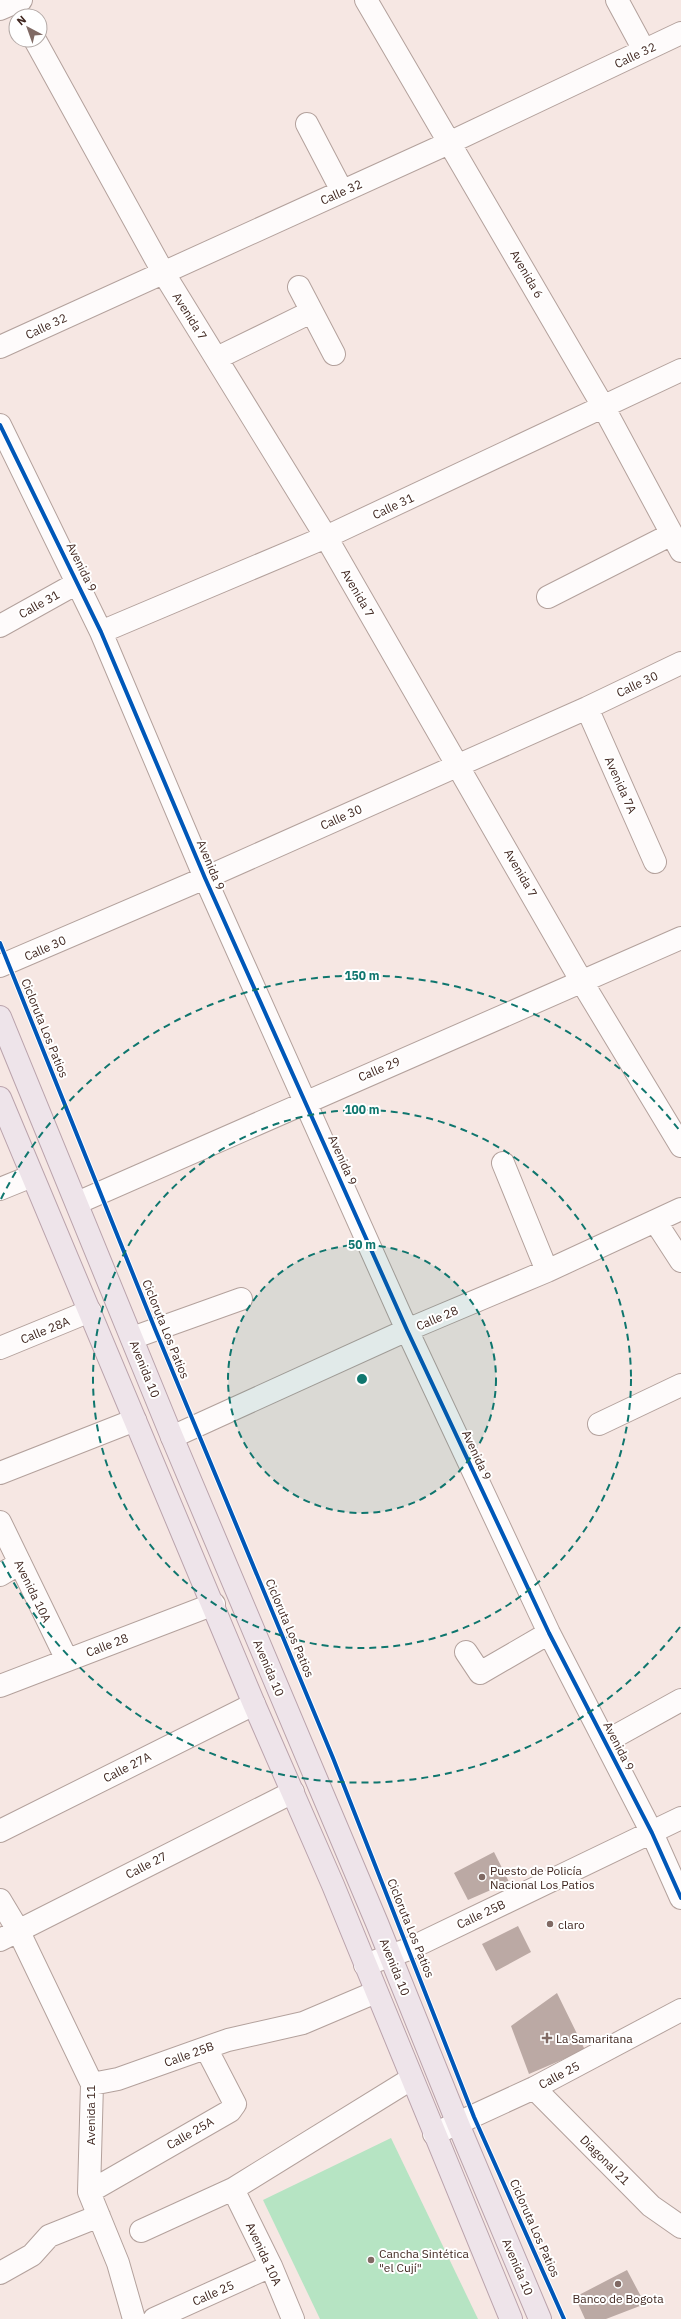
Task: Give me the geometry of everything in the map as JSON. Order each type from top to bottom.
[{"type":"main road","name":"Avenida 10","points":[[0,1017],[172,1437],[391,1956],[458,2124],[540,2319]]},
{"type":"main road","points":[[0,1098],[214,1604],[254,1704],[366,1965],[411,2079],[511,2319]]},
{"type":"street","name":"Avenida 6","points":[[366,0],[451,142],[604,408],[676,543]]},
{"type":"street","points":[[617,0],[644,50]]},
{"type":"street","name":"Calle 32","points":[[0,347],[451,142],[681,33]]},
{"type":"street","name":"Avenida 7","points":[[38,48],[163,272],[326,537],[459,764],[582,982],[681,1146]]},
{"type":"street","points":[[308,124],[342,191]]},
{"type":"street","points":[[299,287],[334,354]]},
{"type":"street","points":[[216,358],[311,312]]},
{"type":"street","name":"Calle 31","points":[[101,632],[326,537],[604,408],[681,370]]},
{"type":"street","name":"Avenida 9","points":[[0,425],[78,582],[101,632],[205,878],[306,1101],[407,1330],[549,1633],[652,1833],[681,1898]]},
{"type":"street","points":[[548,597],[676,543]]},
{"type":"street","name":"Calle 31","points":[[0,626],[78,582]]},
{"type":"street","name":"Calle 30","points":[[0,966],[205,878],[587,708],[681,663]]},
{"type":"street","name":"Avenida 7A","points":[[587,708],[655,862]]},
{"type":"street","name":"Calle 29","points":[[77,1203],[306,1101],[681,938]]},
{"type":"street","points":[[503,1162],[547,1271]]},
{"type":"street","points":[[0,1189],[32,1176]]},
{"type":"street","name":"Calle 28","points":[[172,1437],[407,1330],[547,1271],[681,1209]]},
{"type":"street","points":[[655,1221],[681,1261]]},
{"type":"street","points":[[132,1338],[241,1299]]},
{"type":"street","name":"Calle 28A","points":[[0,1348],[90,1311]]},
{"type":"street","points":[[599,1424],[681,1385]]},
{"type":"street","points":[[0,1473],[135,1420]]},
{"type":"street","name":"Avenida 10A","points":[[0,1522],[67,1660]]},
{"type":"street","points":[[0,1575],[20,1563]]},
{"type":"street","name":"Calle 28","points":[[0,1686],[214,1604]]},
{"type":"street","points":[[466,1652],[480,1673],[549,1633]]},
{"type":"street","points":[[605,1742],[681,1700]]},
{"type":"street","name":"Calle 27A","points":[[0,1831],[254,1704]]},
{"type":"street","name":"Calle 27","points":[[9,1935],[293,1792]]},
{"type":"street","name":"Calle 25B","points":[[366,1965],[391,1956],[681,1818]]},
{"type":"street","name":"Avenida 11","points":[[0,1900],[9,1935],[92,2084],[89,2192],[118,2263],[134,2319]]},
{"type":"street","name":"Calle 25B","points":[[92,2084],[118,2079],[228,2040],[303,2023],[376,1992]]},
{"type":"street","name":"Calle 25","points":[[434,2134],[534,2088],[681,2010]]},
{"type":"street","name":"Calle 25A","points":[[89,2192],[230,2111],[235,2104],[206,2048]]},
{"type":"street","points":[[142,2231],[233,2189],[411,2079]]},
{"type":"street","name":"Diagonal 21","points":[[534,2088],[651,2206],[681,2227]]},
{"type":"street","name":"Avenida 10A","points":[[233,2189],[271,2266],[294,2319]]},
{"type":"street","points":[[0,2273],[32,2255],[49,2236],[99,2216]]},
{"type":"street","name":"Calle 25","points":[[154,2319],[271,2266]]},
{"type":"green space","name":"Cancha Sintética \"el Cují\"","points":[[391,2138],[478,2319],[320,2319],[263,2200]]},
{"type":"building","name":"Puesto de Policía Nacional Los Patios","points":[[494,1852],[509,1882],[468,1900],[454,1873]]},
{"type":"building","points":[[518,1926],[531,1952],[496,1971],[482,1944]]},
{"type":"building","name":"La Samaritana","points":[[557,1993],[585,2050],[529,2074],[511,2026]]},
{"type":"building","name":"Banco de Bogota","points":[[627,2270],[645,2304],[606,2319],[585,2319],[575,2297]]},
{"type":"cycle path","points":[[0,425],[101,632],[205,878],[407,1330],[549,1633],[652,1833],[681,1898]]},
{"type":"cycle path","name":"Cicloruta Los Patios","points":[[0,943],[155,1329],[333,1758],[474,2117],[564,2319]]},
{"type":"place","name":"Puesto de Policía Nacional Los Patios","points":[[482,1877]]},
{"type":"place","name":"claro","points":[[550,1924]]},
{"type":"place","name":"La Samaritana","points":[[547,2038]]},
{"type":"place","name":"Cancha Sintética \"el Cují\"","points":[[371,2260]]},
{"type":"place","name":"Banco de Bogota","points":[[618,2284]]}]
